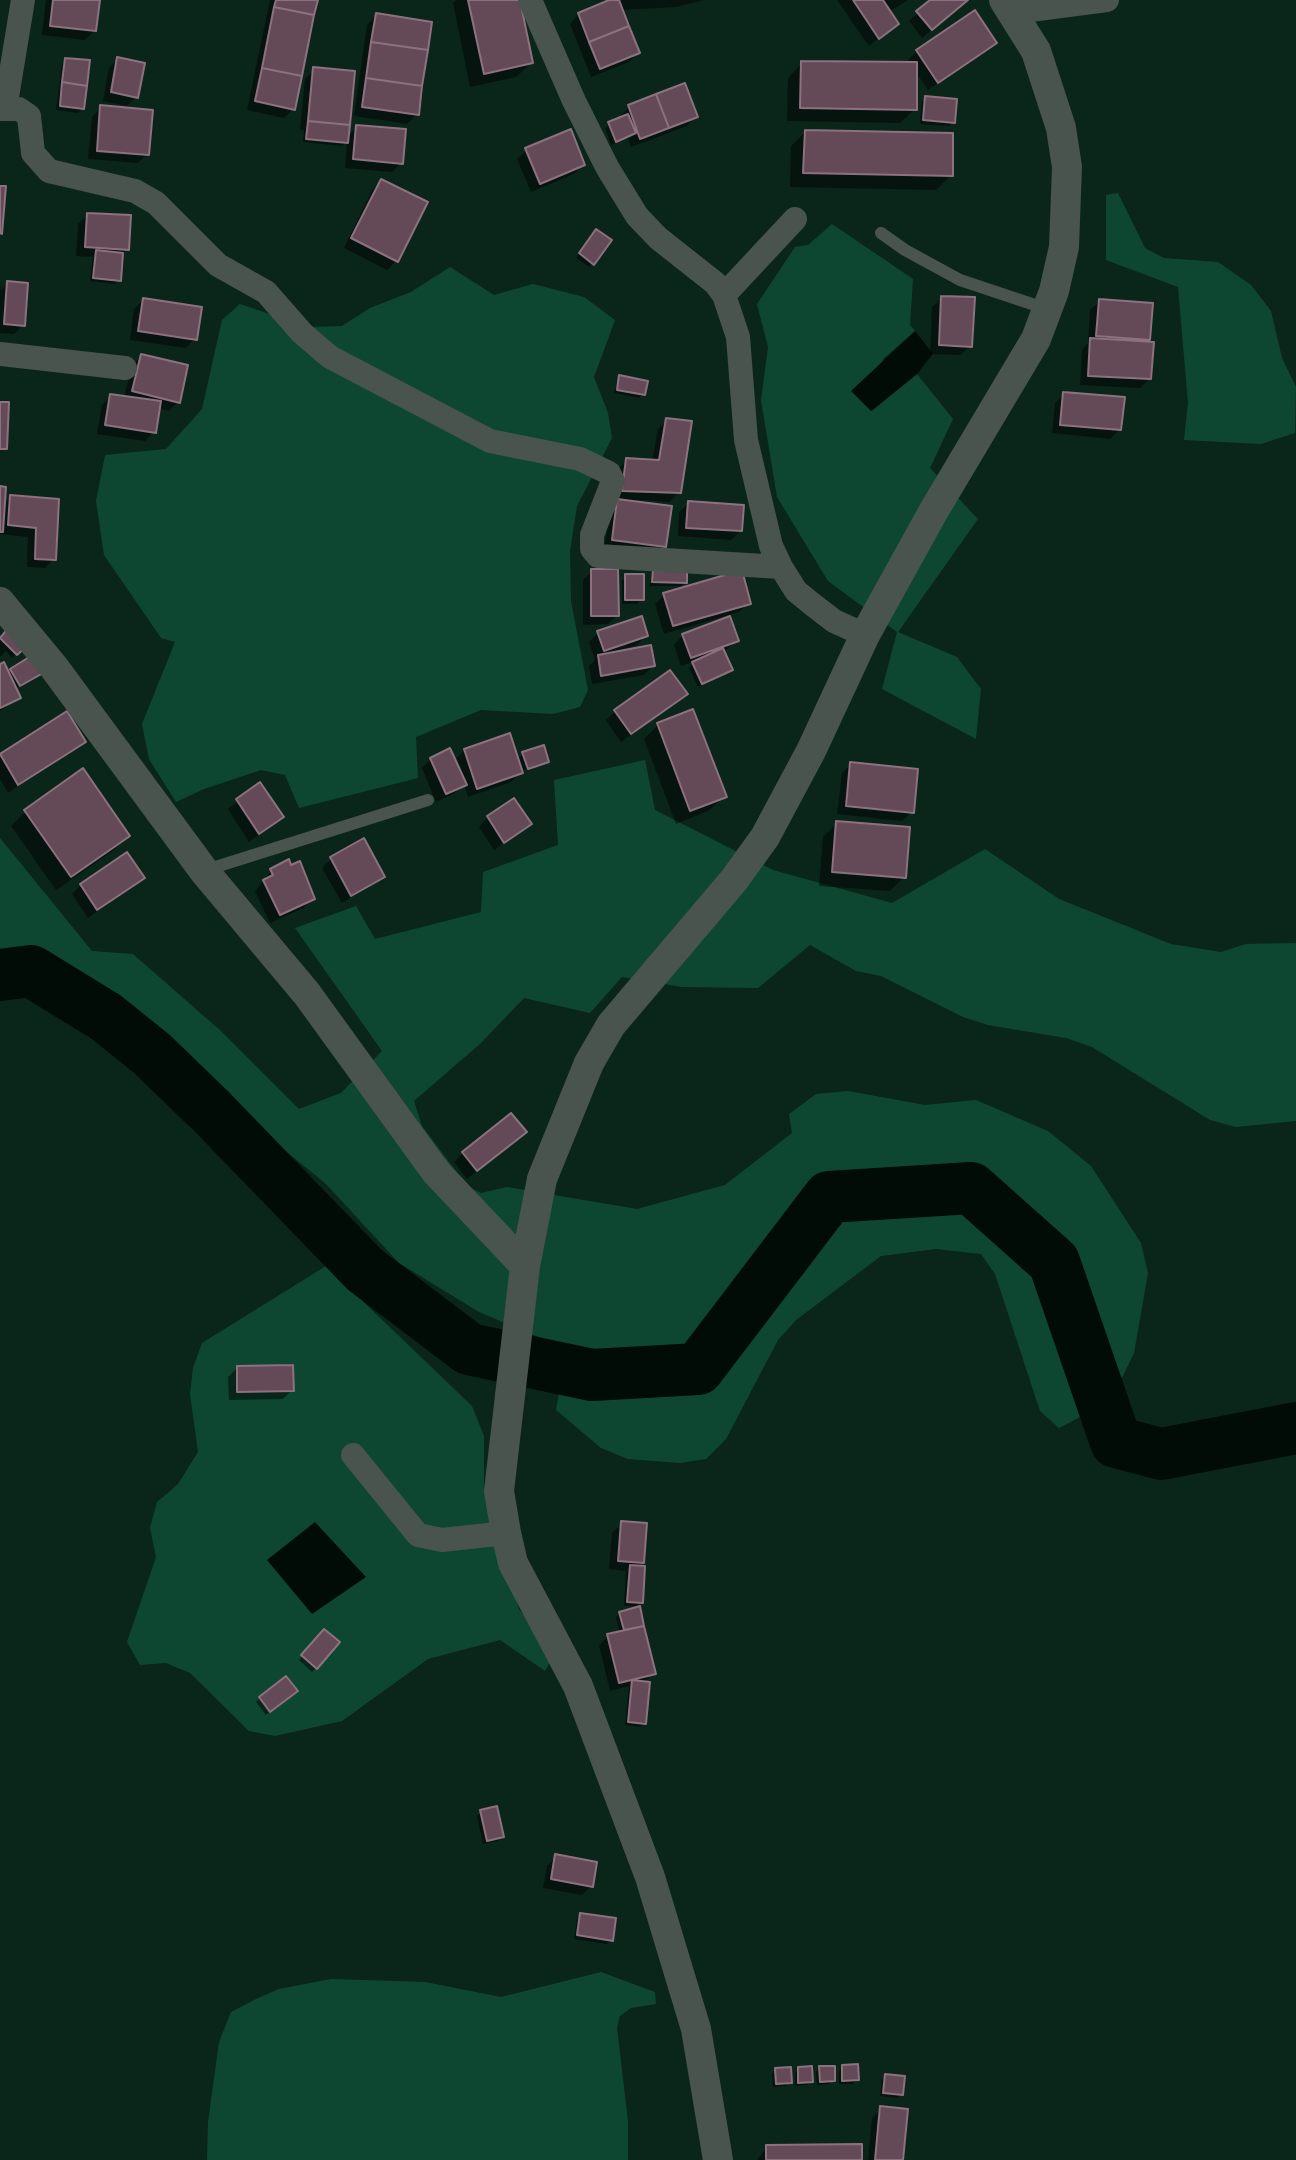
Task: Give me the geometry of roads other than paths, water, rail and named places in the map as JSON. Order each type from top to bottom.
[{"type":"street","points":[[23,0],[3,109],[19,109],[29,116],[33,153],[49,171],[135,191],[156,203],[218,265],[266,292],[302,333],[330,357],[490,441],[580,459],[609,473],[613,481],[592,535],[592,549],[598,556],[781,567]]},
{"type":"street","points":[[530,0],[574,101],[607,167],[637,216],[658,238],[715,283],[724,295],[738,337],[746,440],[771,546],[781,567],[796,591],[812,604],[834,621],[865,635]]},
{"type":"street","points":[[718,2160],[696,2029],[650,1877],[578,1686],[513,1563],[506,1533],[499,1491],[525,1266],[542,1179],[589,1063],[611,1025],[734,880],[765,837],[811,751],[865,635],[933,512],[1016,377],[1047,309],[1064,247],[1067,167],[1051,90],[1036,51],[1009,6],[1107,0]]},
{"type":"street","points":[[724,295],[795,219]]},
{"type":"street","points":[[0,354],[125,368]]},
{"type":"street","points":[[0,602],[53,666],[204,871],[307,994],[436,1172],[525,1266]]},
{"type":"street","points":[[353,1455],[418,1535],[442,1540],[506,1533]]},
{"type":"lane","points":[[881,233],[960,280],[1047,309]]},
{"type":"lane","points":[[204,871],[428,800]]},
{"type":"waterway","points":[[0,975],[31,971],[106,1017],[152,1054],[212,1112],[365,1270],[469,1349],[592,1375],[698,1369],[829,1197],[971,1188],[1054,1262],[1116,1442],[1161,1454],[1296,1428]]}]
